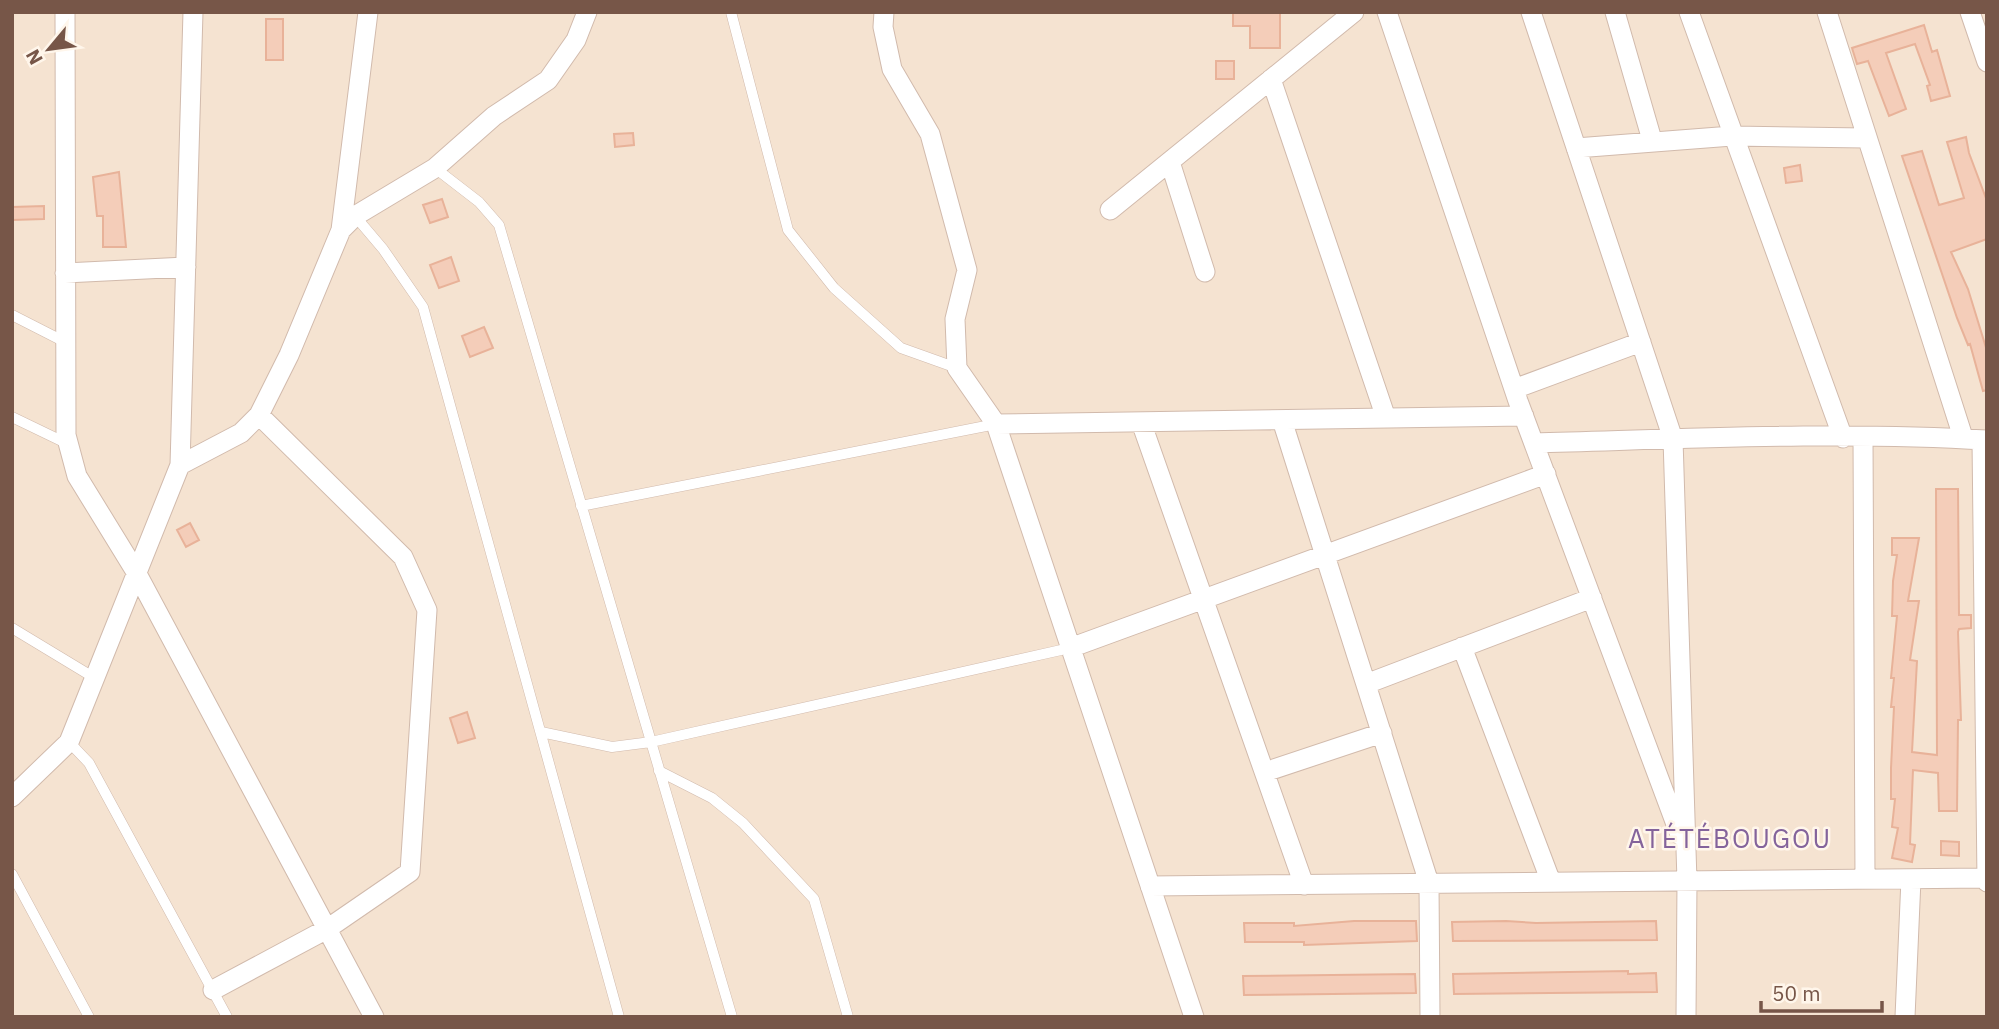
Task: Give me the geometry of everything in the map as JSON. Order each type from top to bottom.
[{"type":"street","points":[[65,12],[65,342],[68,444],[77,476],[136,572],[374,1017]]},
{"type":"street","points":[[12,797],[69,742],[180,465],[194,12]]},
{"type":"street","points":[[180,465],[241,433],[259,415],[289,355],[341,230],[368,12]]},
{"type":"street","points":[[341,230],[355,216],[435,168],[494,116],[548,80],[576,40],[587,12]]},
{"type":"street","points":[[884,12],[883,27],[892,69],[930,134],[967,270],[955,319],[957,368],[996,424],[1194,1017]]},
{"type":"street","points":[[1111,211],[1353,12]]},
{"type":"street","points":[[1387,12],[1514,389],[1686,851]]},
{"type":"street","points":[[1531,12],[1673,439],[1687,881],[1686,1017]]},
{"type":"street","points":[[1615,12],[1652,140]]},
{"type":"street","points":[[1689,12],[1843,438]]},
{"type":"street","points":[[1150,886],[1865,878],[1986,880],[1986,659],[1978,439],[1865,138],[1827,12]]},
{"type":"street","points":[[1970,12],[1987,62]]},
{"type":"street","points":[[1271,79],[1386,418]]},
{"type":"street","points":[[1576,148],[1652,140],[1732,136],[1865,138]]},
{"type":"street","points":[[1170,162],[1205,272]]},
{"type":"street","points":[[65,273],[186,267]]},
{"type":"street","points":[[1514,389],[1641,342]]},
{"type":"street","points":[[213,990],[327,929],[410,872],[427,610],[403,557],[259,415]]},
{"type":"street","points":[[996,424],[1524,416]]},
{"type":"street","points":[[1282,420],[1429,883],[1430,1017]]},
{"type":"street","points":[[1141,422],[1304,885]]},
{"type":"street","points":[[1534,443],[1863,437],[1978,439]]},
{"type":"street","points":[[1863,437],[1865,878]]},
{"type":"street","points":[[1070,648],[1546,474]]},
{"type":"street","points":[[1366,684],[1592,598]]},
{"type":"street","points":[[1462,647],[1551,882]]},
{"type":"street","points":[[1265,772],[1382,733]]},
{"type":"street","points":[[1905,1017],[1911,879]]},
{"type":"lane","points":[[730,12],[788,230],[834,288],[901,348],[957,368]]},
{"type":"lane","points":[[435,168],[479,202],[499,225],[732,1017]]},
{"type":"lane","points":[[355,216],[383,249],[423,307],[619,1017]]},
{"type":"lane","points":[[12,315],[65,342]]},
{"type":"lane","points":[[12,417],[68,444]]},
{"type":"lane","points":[[581,506],[996,424]]},
{"type":"lane","points":[[12,628],[93,677]]},
{"type":"lane","points":[[541,732],[612,747],[651,742],[1070,648]]},
{"type":"lane","points":[[69,742],[89,763],[228,1017]]},
{"type":"lane","points":[[660,771],[712,798],[743,823],[814,899],[848,1017]]},
{"type":"lane","points":[[12,874],[89,1017]]},
{"type":"shaded area","points":[[12,12],[1987,12],[1987,1017],[12,1017]]},
{"type":"building","points":[[1233,12],[1280,12],[1280,48],[1250,48],[1250,26],[1233,26]]},
{"type":"building","points":[[266,19],[283,19],[283,60],[266,60]]},
{"type":"building","points":[[1924,25],[1932,52],[1937,50],[1950,96],[1931,101],[1927,86],[1930,85],[1915,44],[1886,53],[1906,109],[1889,116],[1868,61],[1857,64],[1852,48]]},
{"type":"building","points":[[1216,61],[1234,61],[1234,79],[1216,79]]},
{"type":"building","points":[[633,133],[634,145],[615,147],[614,134]]},
{"type":"building","points":[[1966,137],[1969,153],[1987,201],[1987,239],[1951,252],[1968,289],[1987,351],[1987,390],[1983,391],[1970,344],[1968,345],[1957,318],[1902,156],[1922,151],[1939,205],[1964,198],[1947,142]]},
{"type":"building","points":[[1800,165],[1802,181],[1786,183],[1784,168]]},
{"type":"building","points":[[119,172],[126,247],[103,247],[103,216],[97,216],[93,177]]},
{"type":"building","points":[[442,199],[448,217],[430,223],[423,205]]},
{"type":"building","points":[[44,206],[44,219],[12,220],[12,207]]},
{"type":"building","points":[[451,257],[459,281],[439,288],[430,265]]},
{"type":"building","points":[[484,327],[493,348],[470,357],[462,336]]},
{"type":"building","points":[[1936,489],[1958,489],[1959,615],[1971,615],[1971,628],[1959,629],[1958,632],[1961,720],[1958,720],[1957,811],[1939,811],[1938,773],[1913,770],[1910,844],[1915,845],[1912,862],[1892,858],[1898,828],[1892,827],[1895,799],[1891,799],[1894,707],[1891,707],[1894,678],[1891,678],[1897,616],[1892,616],[1897,555],[1892,555],[1892,538],[1919,538],[1908,601],[1919,601],[1910,660],[1917,661],[1912,752],[1937,755]]},
{"type":"building","points":[[190,523],[199,540],[186,547],[177,530]]},
{"type":"building","points":[[467,712],[475,738],[458,743],[450,718]]},
{"type":"building","points":[[1941,841],[1959,842],[1959,856],[1941,855]]},
{"type":"building","points":[[1354,921],[1416,921],[1417,941],[1304,945],[1304,942],[1245,942],[1244,923],[1294,923],[1294,926]]},
{"type":"building","points":[[1656,921],[1657,940],[1453,941],[1452,922]]},
{"type":"building","points":[[1628,971],[1628,974],[1656,973],[1657,992],[1454,994],[1453,974]]},
{"type":"building","points":[[1415,974],[1416,993],[1244,995],[1243,976]]},
{"type":"district","name":"ATÉTÉBOUGOU","points":[[1730,839]]}]
